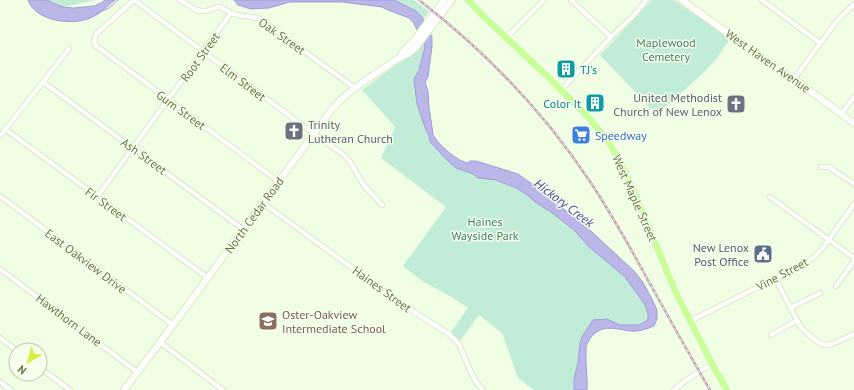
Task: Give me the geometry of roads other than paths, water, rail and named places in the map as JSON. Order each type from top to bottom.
[{"type":"main road","name":"West Maple Street","points":[[468,0],[581,109],[601,133],[618,158],[640,205],[669,276],[690,321],[726,390]]},
{"type":"street","name":"Gum Street","points":[[134,0],[97,33],[94,40],[95,45],[279,182]]},
{"type":"street","name":"Elm Street","points":[[134,0],[344,155],[351,163],[363,184],[382,205]]},
{"type":"street","name":"Oak Street","points":[[180,0],[200,11],[220,7],[237,15],[258,18],[354,88]]},
{"type":"street","name":"North Cedar Road","points":[[433,21],[444,0]]},
{"type":"street","name":"North Cedar Road","points":[[124,390],[338,102],[354,88],[400,57],[408,54],[414,44],[452,0]]},
{"type":"street","points":[[507,37],[544,0]]},
{"type":"street","points":[[571,0],[611,37]]},
{"type":"street","points":[[561,90],[636,13],[646,0]]},
{"type":"street","name":"West Haven Avenue","points":[[682,0],[854,123]]},
{"type":"street","points":[[762,0],[820,44]]},
{"type":"street","points":[[794,79],[836,22],[854,4]]},
{"type":"street","name":"Root Street","points":[[97,197],[231,13]]},
{"type":"street","points":[[0,136],[68,49]]},
{"type":"street","name":"Ash Street","points":[[43,82],[244,230]]},
{"type":"street","points":[[841,114],[854,97]]},
{"type":"street","name":"Fir Street","points":[[5,129],[208,278]]},
{"type":"street","points":[[821,167],[829,167],[854,184]]},
{"type":"street","name":"East Oakview Drive","points":[[0,196],[173,325]]},
{"type":"street","points":[[770,197],[854,258]]},
{"type":"street","name":"Haines Street","points":[[263,203],[403,305],[449,334],[459,344],[472,375],[483,390]]},
{"type":"street","name":"Vine Street","points":[[690,321],[813,258],[822,249],[854,204]]},
{"type":"street","points":[[836,286],[854,261]]},
{"type":"street","name":"Hawthorn Lane","points":[[0,269],[137,372]]},
{"type":"street","points":[[775,278],[796,321],[805,332],[819,343],[826,345],[832,344],[854,334]]},
{"type":"street","points":[[790,308],[820,293]]},
{"type":"street","points":[[771,335],[796,321]]},
{"type":"street","points":[[160,342],[223,390]]},
{"type":"street","points":[[674,390],[686,380],[712,364]]},
{"type":"street","points":[[48,374],[70,390]]},
{"type":"street","points":[[0,382],[11,390]]},
{"type":"water","points":[[28,0],[47,0],[63,7],[73,8],[94,6],[105,0],[115,0],[93,17],[74,22],[55,20],[46,17],[38,13]]},
{"type":"water","points":[[234,0],[394,0],[416,11],[422,17],[432,37],[428,77],[425,82],[428,91],[433,134],[438,142],[448,152],[465,162],[469,163],[470,161],[476,161],[518,174],[592,232],[634,271],[642,281],[657,310],[657,319],[654,326],[636,331],[610,328],[596,332],[590,339],[586,348],[587,390],[574,390],[574,378],[578,363],[580,344],[582,337],[593,320],[607,319],[620,325],[639,325],[648,320],[645,305],[625,277],[588,246],[575,231],[551,212],[516,188],[496,180],[478,178],[473,174],[456,168],[430,142],[417,104],[414,79],[419,70],[425,47],[413,22],[409,18],[382,7],[342,2],[290,2],[269,8],[251,9],[238,5]]},
{"type":"waterway","name":"Hickory Creek","points":[[96,14],[109,8],[118,0]]},
{"type":"railway","points":[[419,0],[467,40],[512,83],[571,155],[613,218],[710,390]]},
{"type":"place","name":"TJ's","points":[[566,69]]},
{"type":"place","name":"Color It","points":[[595,103]]},
{"type":"place","name":"United Methodist Church of New Lenox","points":[[736,104]]},
{"type":"place","name":"Trinity Lutheran Church","points":[[294,131]]},
{"type":"place","name":"Speedway","points":[[581,135]]},
{"type":"place","name":"New Lenox Post Office","points":[[763,254]]},
{"type":"place","name":"Oster-Oakview Intermediate School","points":[[268,321]]},
{"type":"park label","name":"Maplewood Cemetery","points":[[666,49]]},
{"type":"park label","name":"Haines Wayside Park","points":[[485,228]]}]
